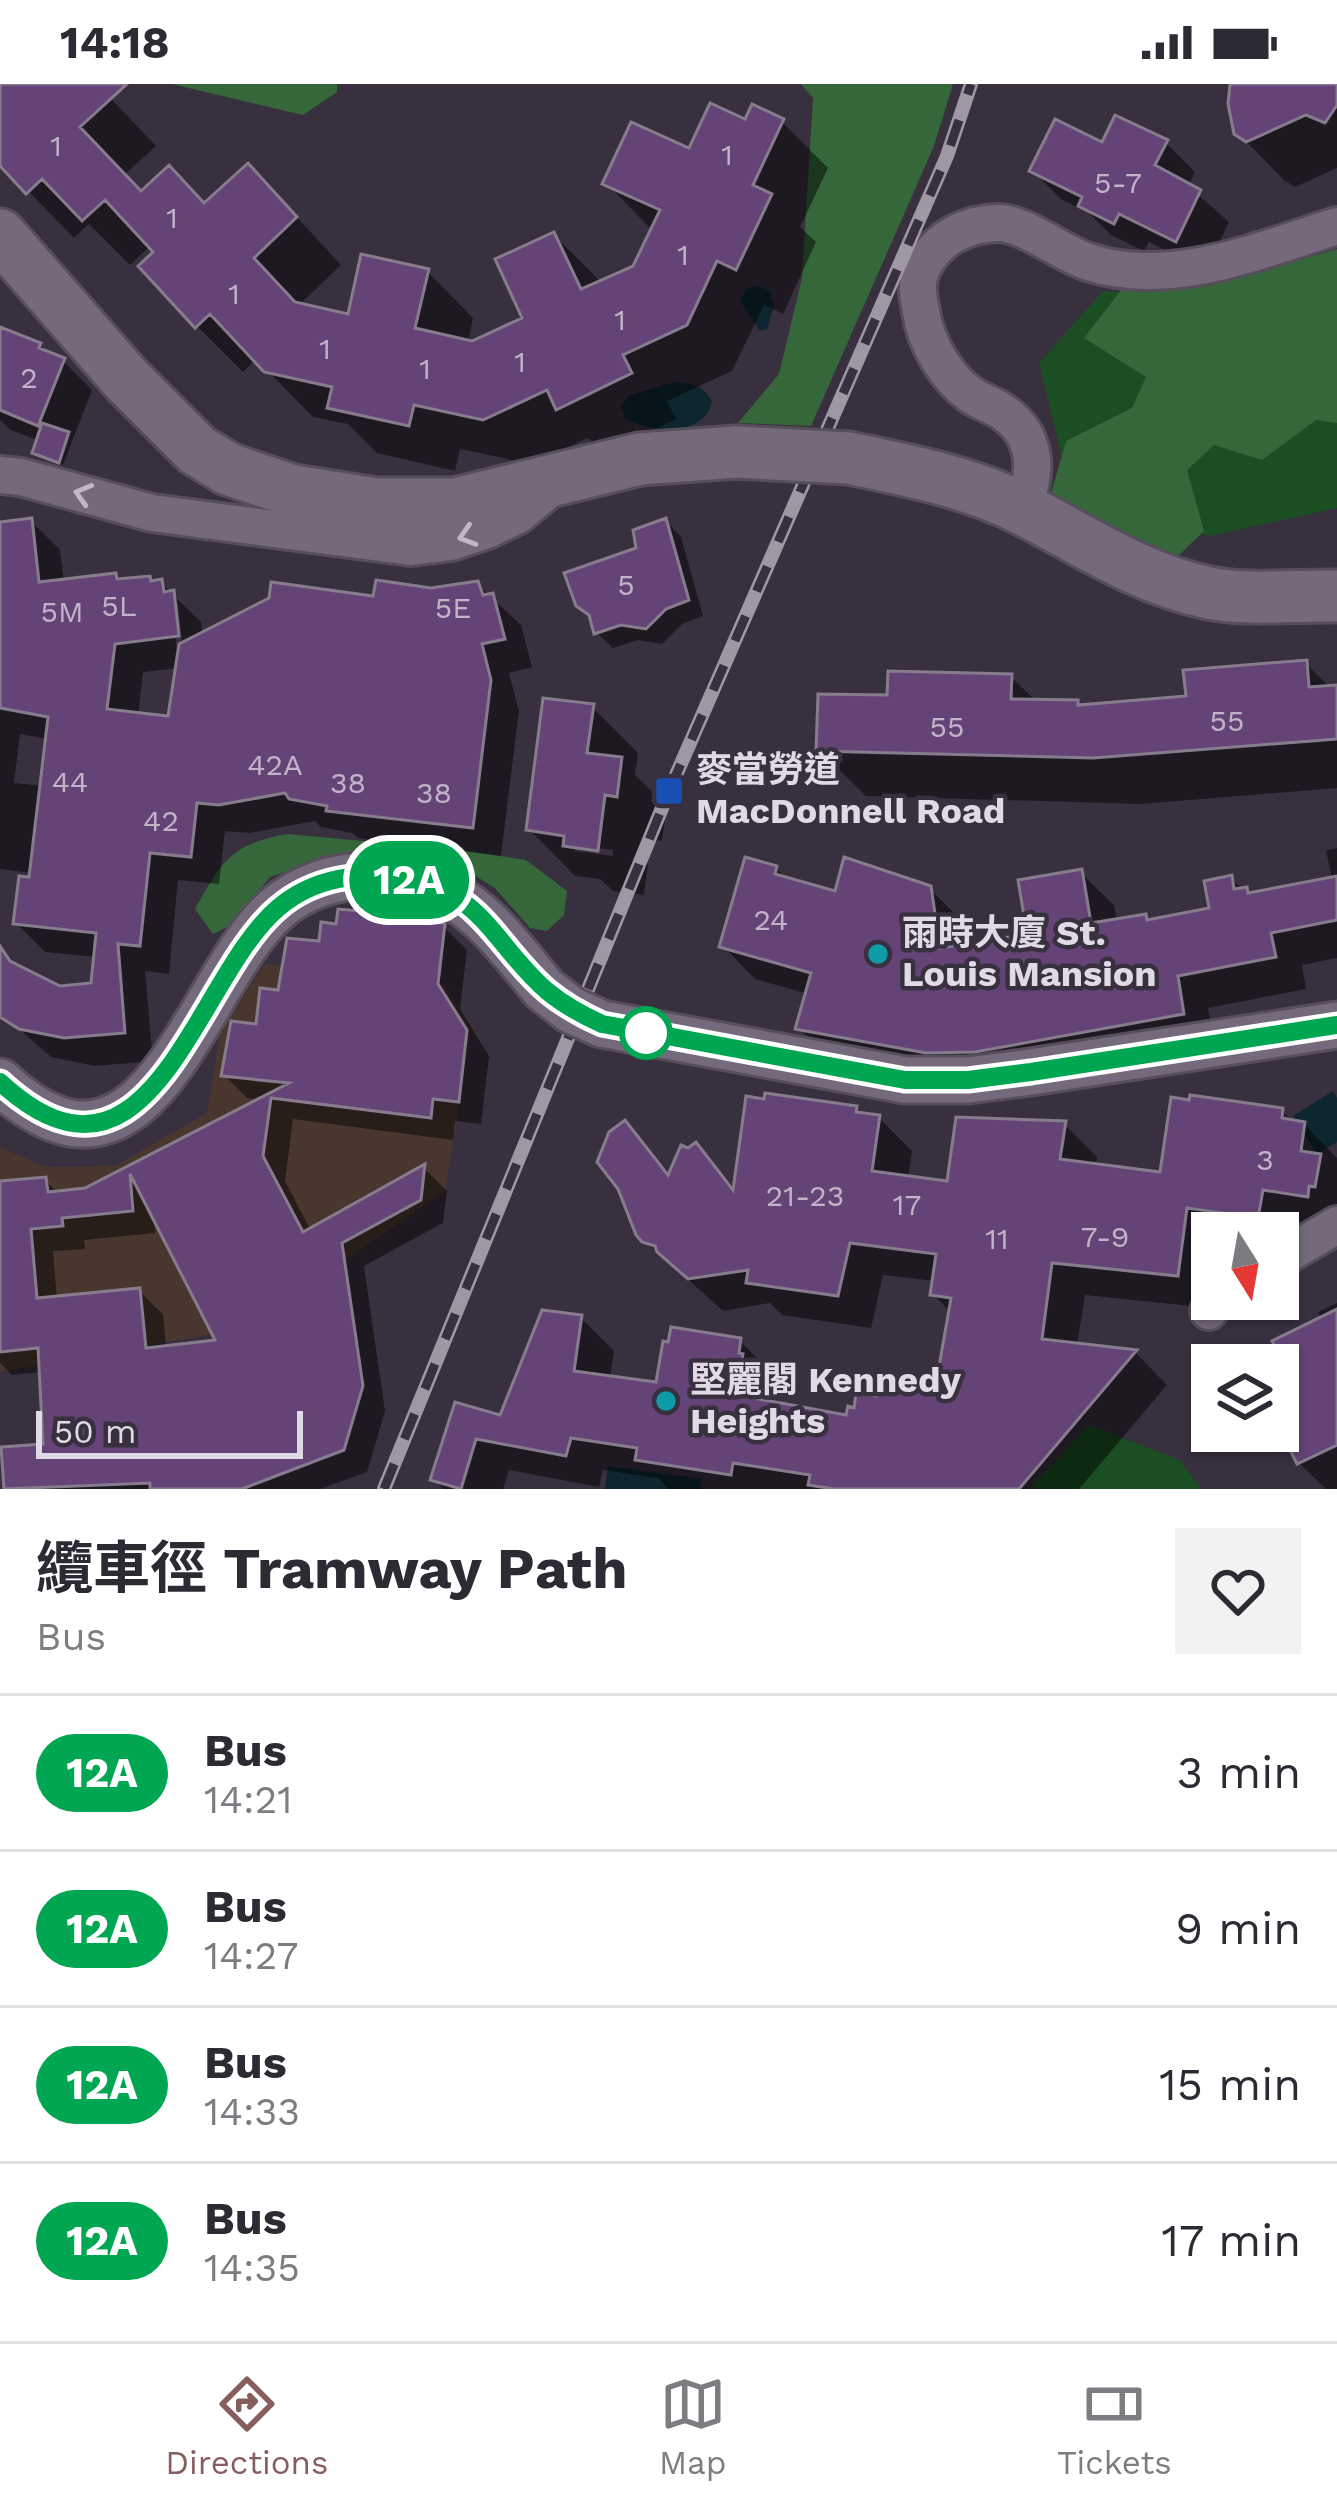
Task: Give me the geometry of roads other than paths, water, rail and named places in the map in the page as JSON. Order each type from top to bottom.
[{"type":"main road","points":[[0,235],[159,416],[197,450],[228,469],[310,496],[376,504],[455,504],[640,459],[736,452],[849,458],[952,480],[1022,508],[1124,564],[1190,588],[1240,597],[1337,596]]},
{"type":"street","points":[[1022,508],[1033,483],[1031,448],[1008,416],[968,393],[926,335],[918,278],[924,264],[952,235],[974,225],[1005,222],[1092,264],[1178,268],[1211,264],[1337,226]]},
{"type":"street","points":[[0,475],[190,520],[411,547],[451,542],[487,530],[518,515],[565,476]]},
{"type":"street","points":[[0,1082],[32,1108],[69,1120],[100,1120],[134,1107],[163,1078],[262,924],[293,897],[341,878],[405,879],[461,898],[478,911],[544,988],[572,1010],[602,1024],[905,1080],[968,1080],[1031,1072],[1337,1024]]},
{"type":"street","points":[[1299,1248],[1337,1225]]},
{"type":"water","points":[[746,289],[769,290],[774,306],[767,329],[760,331],[740,301]]},
{"type":"water","points":[[674,382],[696,386],[712,401],[699,421],[662,429],[625,418],[621,406],[628,396]]},
{"type":"water","points":[[1333,1091],[1337,1142],[1317,1154],[1293,1116]]},
{"type":"water","points":[[608,1466],[702,1479],[700,1489],[605,1489]]},
{"type":"railway","points":[[384,1489],[669,791],[947,156],[971,84]]},
{"type":"place","name":"麥當勞道 MacDonnell Road","points":[[669,791]]},
{"type":"place","name":"雨時大廈 St. Louis Mansion","points":[[878,954]]},
{"type":"place","name":"堅麗閣 Kennedy Heights","points":[[666,1401]]}]
